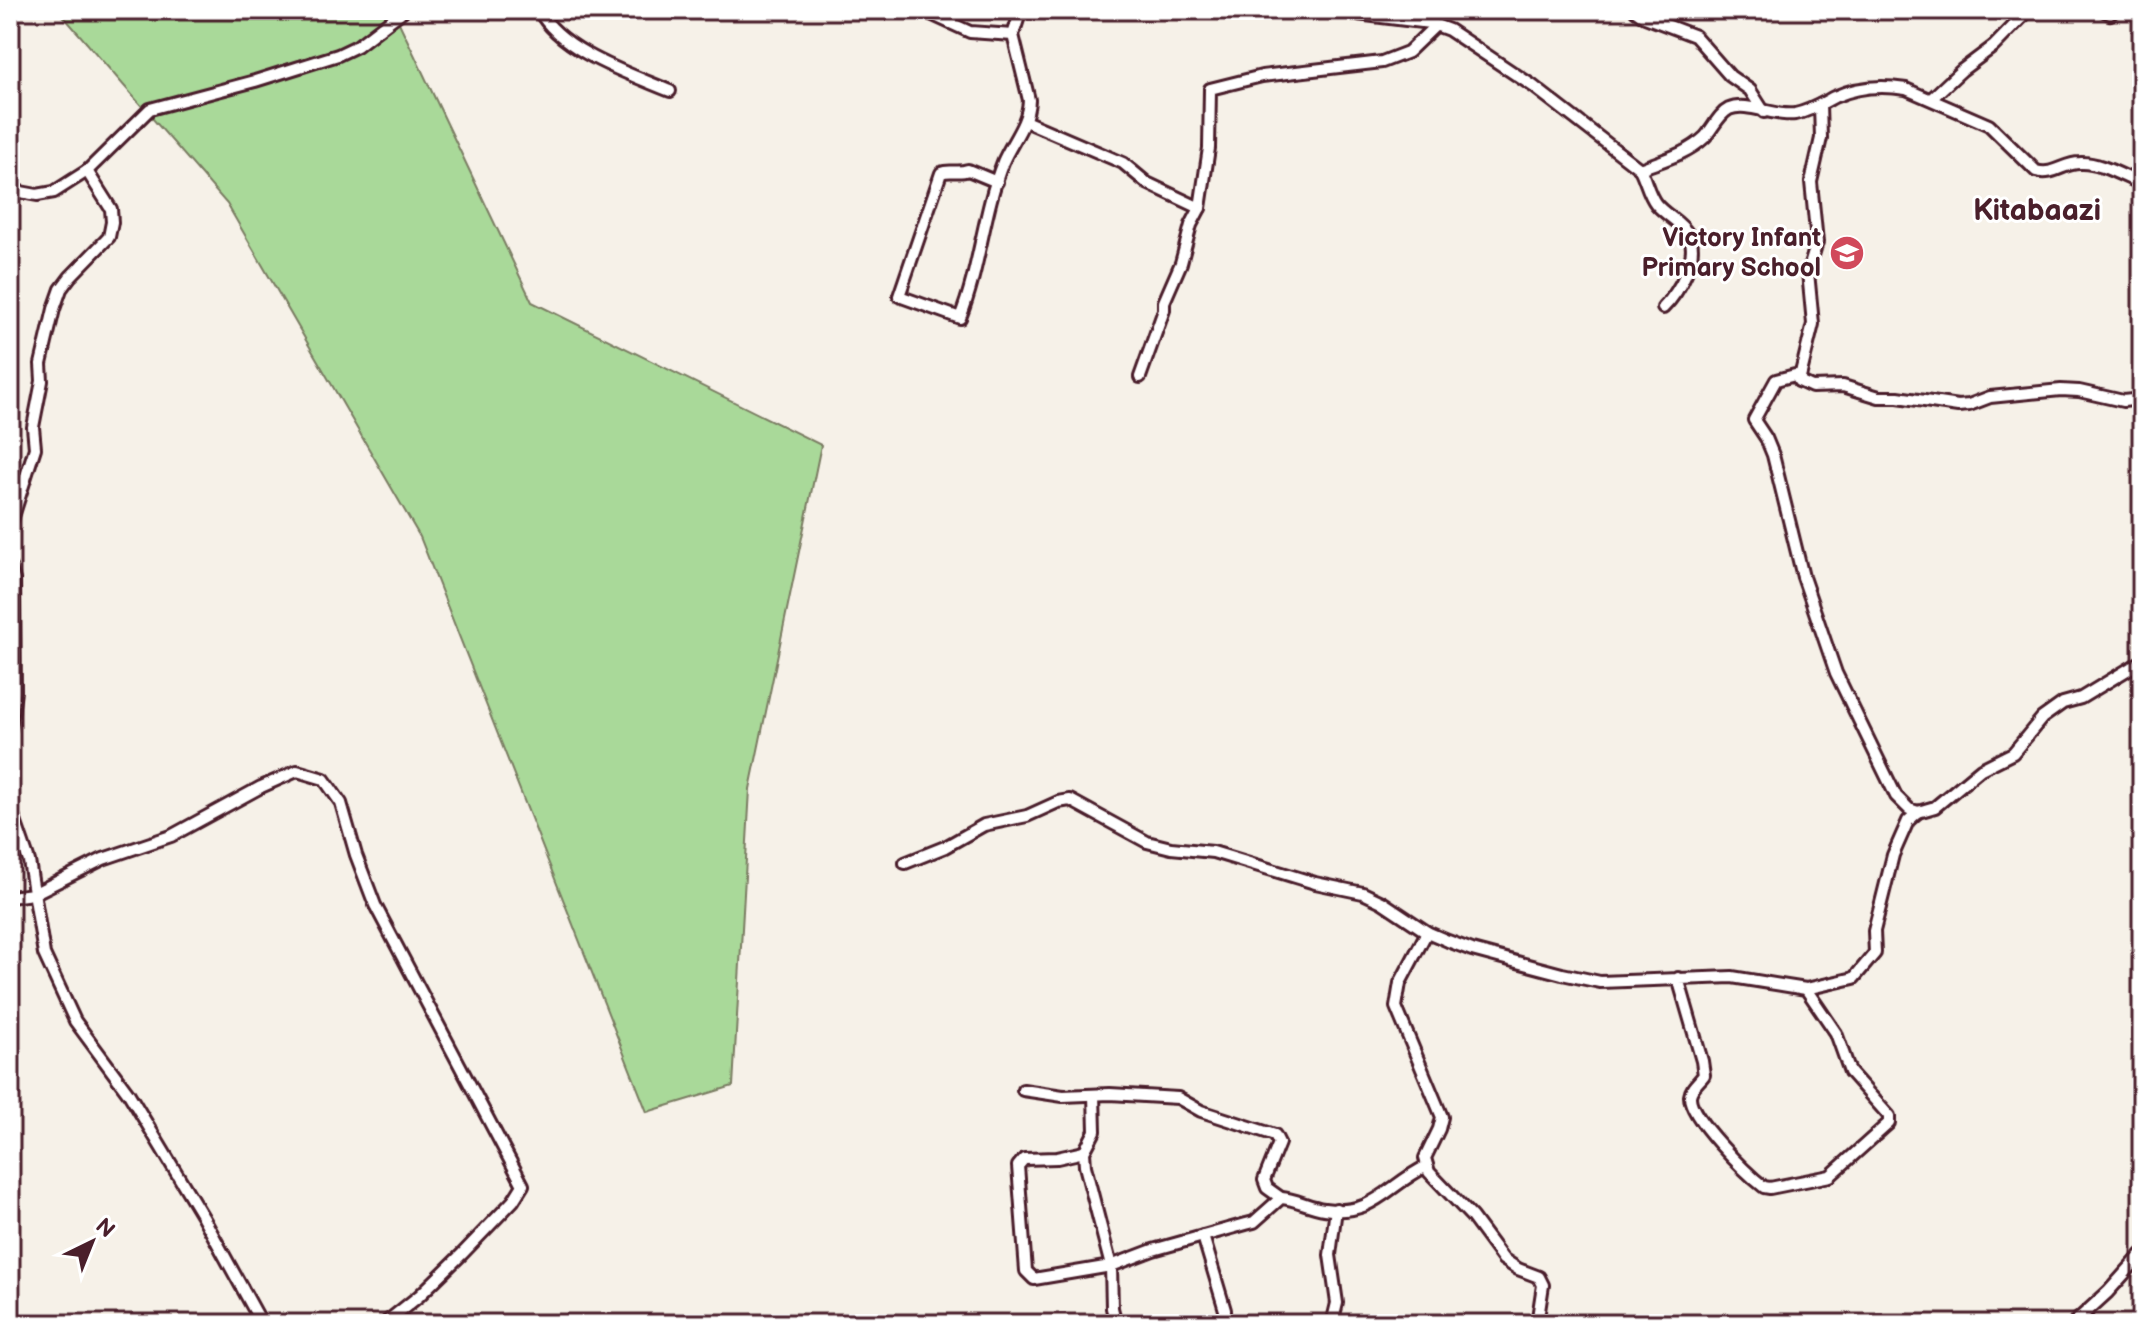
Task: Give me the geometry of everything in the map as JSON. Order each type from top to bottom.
[{"type":"street","points":[[10,190],[37,195],[54,192],[87,171],[150,109],[338,55],[357,46],[404,10]]},
{"type":"street","points":[[539,10],[572,44],[609,65],[670,91]]},
{"type":"street","points":[[922,10],[970,32],[1013,35]]},
{"type":"street","points":[[997,182],[968,170],[958,174],[946,170],[941,173],[899,296],[960,318],[975,274],[997,182],[1025,121],[1029,100],[1013,35],[1021,10]]},
{"type":"street","points":[[1325,10],[1436,25],[1449,30],[1533,86],[1640,169],[1654,202],[1686,231],[1691,241],[1688,266],[1679,291],[1663,308]]},
{"type":"street","points":[[1635,10],[1645,17],[1695,36],[1730,76],[1750,90],[1764,112]]},
{"type":"street","points":[[1931,99],[1994,46],[2029,10]]},
{"type":"street","points":[[2103,10],[2110,14],[2115,10]]},
{"type":"street","points":[[1140,377],[1164,310],[1164,302],[1181,263],[1191,225],[1200,208],[1209,148],[1210,89],[1262,76],[1382,62],[1408,52],[1436,25]]},
{"type":"street","points":[[1640,169],[1688,151],[1730,109],[1743,106],[1764,112],[1794,114],[1846,92],[1877,87],[1906,89],[1989,125],[2036,171],[2054,172],[2072,163],[2085,162],[2142,184]]},
{"type":"street","points":[[1799,381],[1813,324],[1808,272],[1817,242],[1811,182],[1821,138],[1820,105]]},
{"type":"street","points":[[1025,121],[1123,163],[1147,183],[1200,208]]},
{"type":"street","points":[[10,526],[35,448],[33,427],[42,381],[41,364],[54,309],[61,289],[70,277],[109,237],[111,209],[87,171]]},
{"type":"street","points":[[1918,812],[1909,809],[1896,796],[1836,673],[1803,577],[1776,465],[1766,438],[1754,420],[1776,380],[1795,375],[1799,381],[1812,387],[1843,386],[1879,397],[1958,406],[1990,397],[2061,390],[2123,401],[2142,399]]},
{"type":"street","points":[[10,567],[14,580],[15,691],[10,729]]},
{"type":"street","points":[[905,863],[945,847],[984,825],[1027,816],[1070,800],[1147,842],[1213,852],[1315,883],[1363,893],[1427,932],[1472,950],[1600,982],[1732,977],[1806,989],[1854,978],[1875,953],[1874,931],[1893,855],[1908,821],[1918,812],[1935,807],[1981,769],[2013,753],[2042,718],[2063,703],[2081,698],[2142,661]]},
{"type":"street","points":[[10,897],[33,894],[103,859],[171,836],[297,771],[316,776],[333,789],[341,803],[375,905],[523,1185],[513,1201],[451,1264],[419,1296],[384,1324]]},
{"type":"street","points":[[10,806],[29,861],[44,954],[75,1021],[129,1094],[203,1217],[262,1324]]},
{"type":"street","points":[[1427,932],[1400,983],[1396,1007],[1442,1117],[1425,1158],[1427,1166],[1429,1172],[1472,1217],[1503,1259],[1539,1277],[1543,1285],[1537,1324]]},
{"type":"street","points":[[1678,978],[1704,1075],[1693,1087],[1690,1097],[1693,1111],[1705,1128],[1756,1180],[1770,1188],[1830,1176],[1889,1123],[1889,1116],[1883,1107],[1850,1072],[1836,1033],[1806,989]]},
{"type":"street","points":[[1023,1090],[1063,1096],[1178,1098],[1201,1111],[1275,1135],[1279,1143],[1264,1180],[1267,1188],[1281,1198],[1324,1209],[1356,1210],[1374,1203],[1406,1176],[1427,1166]]},
{"type":"street","points":[[1094,1095],[1095,1131],[1084,1152],[1094,1206],[1111,1266],[1112,1308],[1116,1324]]},
{"type":"street","points":[[1084,1152],[1057,1158],[1024,1159],[1018,1166],[1026,1271],[1034,1279],[1111,1266],[1254,1222],[1281,1198]]},
{"type":"street","points":[[1332,1324],[1337,1303],[1330,1255],[1336,1209]]},
{"type":"street","points":[[1203,1236],[1225,1310],[1225,1324]]},
{"type":"street","points":[[2073,1324],[2108,1292],[2142,1254]]},
{"type":"green space","points":[[58,10],[393,10],[532,302],[821,445],[750,789],[733,1086],[647,1112],[420,537],[227,204]]},
{"type":"place","name":"Victory Infant Primary School","points":[[1847,253]]},
{"type":"district","name":"Kitabaazi","points":[[2037,211]]}]
